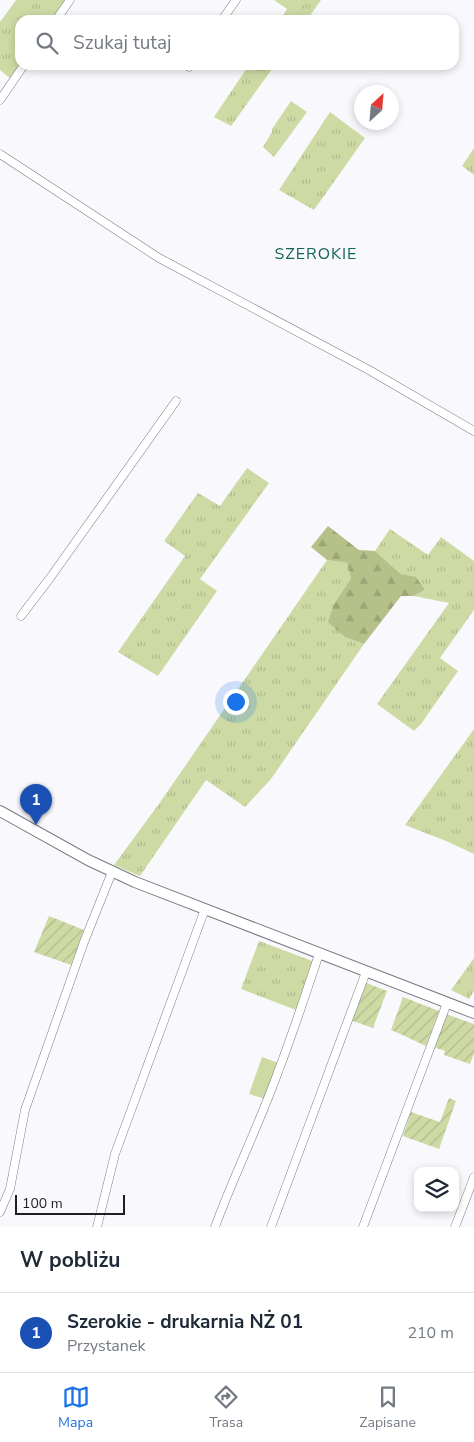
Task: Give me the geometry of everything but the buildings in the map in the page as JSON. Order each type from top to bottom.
[{"type":"street","points":[[60,15],[70,0]]},
{"type":"street","points":[[226,15],[236,0]]},
{"type":"street","points":[[0,100],[21,70]]},
{"type":"street","points":[[0,154],[159,258],[369,370],[474,431]]},
{"type":"street","points":[[21,616],[176,401]]},
{"type":"street","points":[[0,811],[112,872],[474,1013]]},
{"type":"street","points":[[0,1212],[10,1189],[25,1110],[84,942],[112,872]]},
{"type":"street","points":[[97,1227],[115,1154],[204,909]]},
{"type":"street","points":[[215,1227],[232,1181],[243,1160],[278,1072],[319,954]]},
{"type":"street","points":[[271,1227],[366,972]]},
{"type":"street","points":[[364,1227],[447,1003]]},
{"type":"street","points":[[455,1227],[474,1177]]},
{"type":"green space","points":[[16,0],[67,0],[56,15],[15,15],[15,70],[17,70],[11,79],[0,70],[0,22]]},
{"type":"green space","points":[[274,0],[321,0],[310,15],[283,15],[287,9]]},
{"type":"green space","points":[[246,70],[271,70],[231,126],[214,117]]},
{"type":"green space","points":[[291,101],[307,112],[274,157],[263,147],[272,129]]},
{"type":"green space","points":[[330,112],[365,138],[314,210],[279,190]]},
{"type":"green space","points":[[474,148],[474,175],[462,166]]},
{"type":"green space","points":[[247,468],[269,483],[200,579],[217,591],[158,676],[118,652],[185,556],[164,541],[198,493],[220,506]]},
{"type":"green space","points":[[328,526],[359,550],[375,551],[401,574],[416,577],[425,590],[414,596],[401,596],[364,644],[345,637],[328,622],[334,604],[351,578],[347,563],[327,560],[311,547]]},
{"type":"green space","points":[[390,529],[428,555],[441,537],[474,561],[474,610],[440,658],[458,671],[421,724],[414,731],[377,704],[449,603],[414,596],[425,590],[401,574],[375,551]]},
{"type":"green space","points":[[327,560],[347,563],[351,578],[334,604],[345,637],[364,644],[271,779],[245,807],[206,780],[140,876],[114,865],[161,801]]},
{"type":"green space","points":[[474,729],[474,854],[405,825]]},
{"type":"green space","points":[[49,916],[84,930],[71,965],[34,952]]},
{"type":"green space","points":[[259,941],[315,962],[296,1010],[241,989]]},
{"type":"green space","points":[[474,958],[474,991],[469,999],[451,990]]},
{"type":"green space","points":[[364,982],[387,991],[373,1028],[350,1020]]},
{"type":"green space","points":[[403,997],[439,1011],[426,1046],[391,1030]]},
{"type":"green space","points":[[446,1014],[474,1024],[474,1053],[470,1064],[444,1055],[445,1051],[434,1047]]},
{"type":"green space","points":[[262,1057],[278,1063],[265,1099],[249,1094]]},
{"type":"green space","points":[[449,1098],[456,1101],[439,1149],[403,1136],[411,1112],[440,1122]]},
{"type":"place","name":"Szerokie - drukarnia NŻ 01","points":[[36,825]]},
{"type":"district","name":"SZEROKIE","points":[[316,253]]}]
